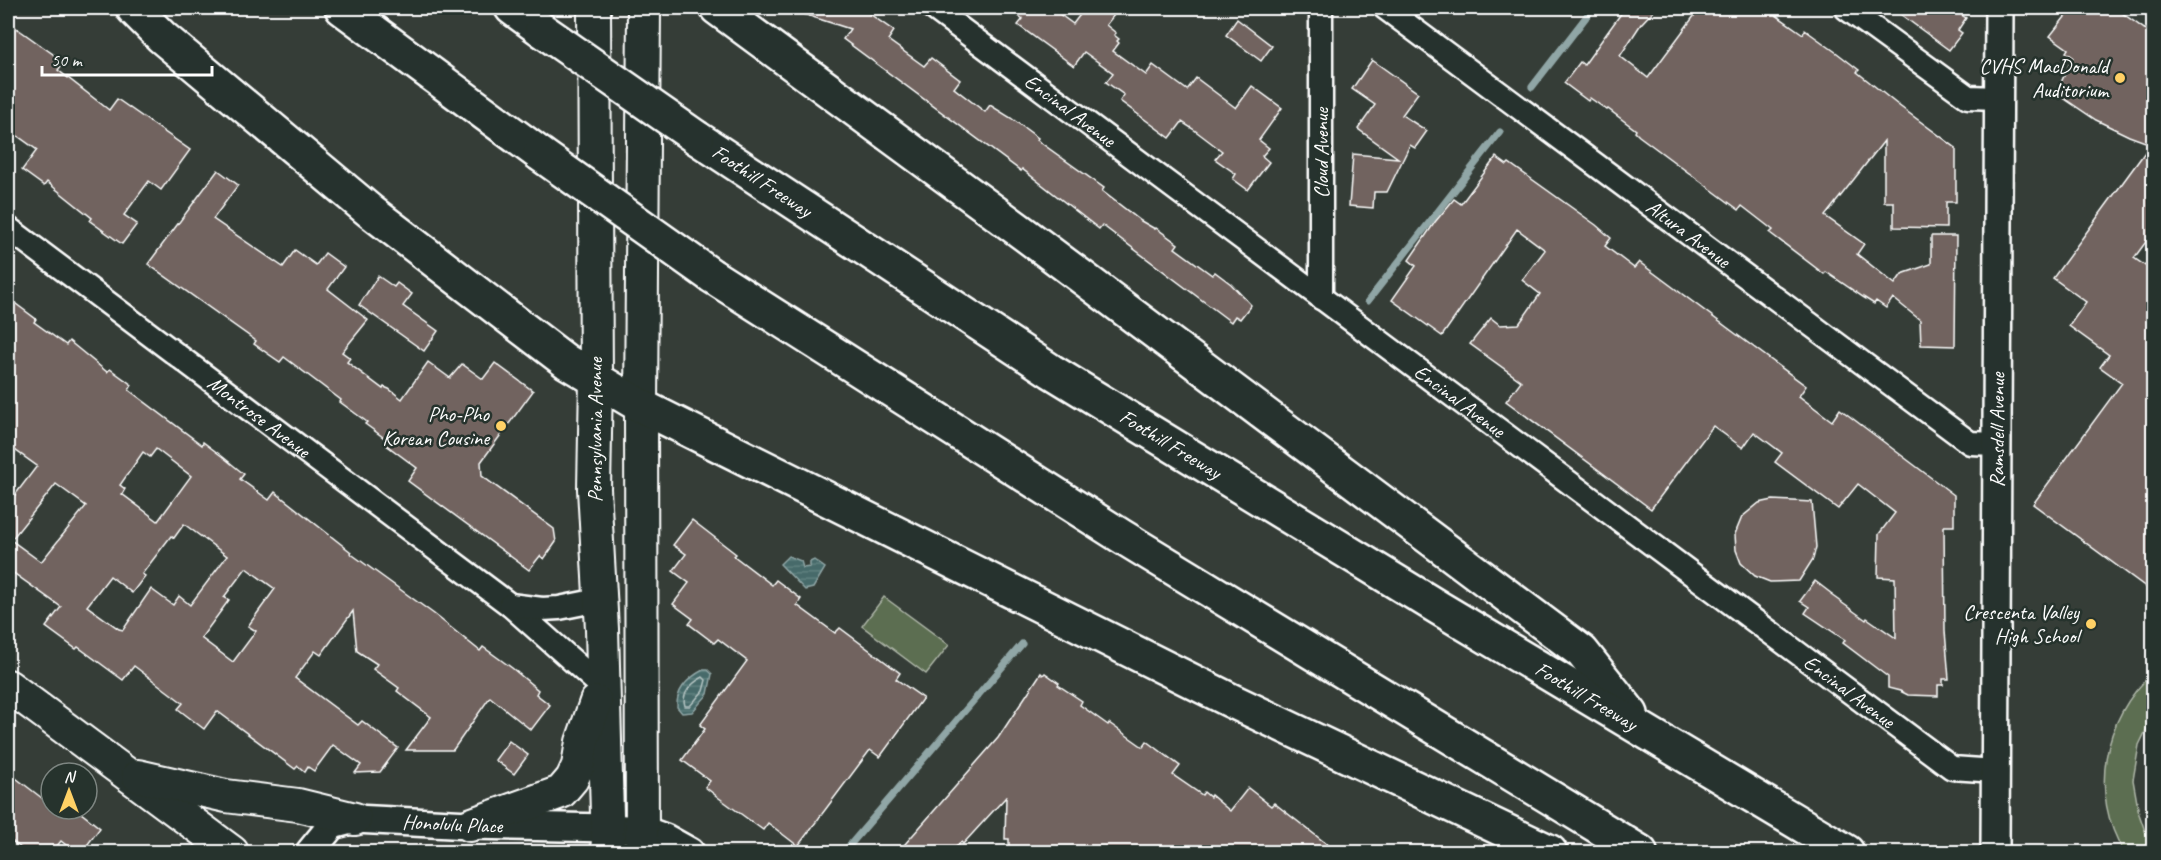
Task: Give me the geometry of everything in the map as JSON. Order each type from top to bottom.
[{"type":"highway","points":[[133,8],[162,38],[370,210],[567,362],[640,406],[1230,700],[1550,852]]},
{"type":"highway","points":[[342,8],[540,154],[712,276],[1121,536],[1640,852]]},
{"type":"highway","name":"Foothill Freeway","points":[[512,8],[697,138],[1051,371],[1429,602],[1847,852]]},
{"type":"highway","points":[[717,8],[1028,236],[1582,652],[1643,730]]},
{"type":"main road","name":"Pennsylvania Avenue","points":[[594,8],[596,378],[594,489],[608,840]]},
{"type":"main road","points":[[643,841],[640,406],[644,8]]},
{"type":"main road","points":[[594,489],[615,498],[620,508],[622,558],[627,581],[643,608]]},
{"type":"main road","points":[[8,686],[232,852]]},
{"type":"main road","points":[[470,825],[561,792],[579,766],[582,742],[602,687]]},
{"type":"main road","points":[[126,774],[226,796],[298,806],[355,819]]},
{"type":"street","name":"Encinal Avenue","points":[[933,8],[1952,768],[1996,771]]},
{"type":"street","name":"Cloud Avenue","points":[[1321,8],[1321,298]]},
{"type":"street","name":"Altura Avenue","points":[[1385,8],[1969,442],[1996,444]]},
{"type":"street","points":[[1846,8],[1968,97],[1998,98]]},
{"type":"street","name":"Ramsdell Avenue","points":[[1995,844],[1999,8]]},
{"type":"street","name":"Montrose Avenue","points":[[8,228],[510,605],[602,687]]},
{"type":"street","name":"Montrose Avenue","points":[[510,605],[542,609],[599,600]]},
{"type":"street","name":"Honolulu Place","points":[[310,852],[332,825],[355,819],[470,825],[608,840]]},
{"type":"street","points":[[608,840],[643,841],[665,838],[690,852]]},
{"type":"green space","points":[[884,597],[949,645],[926,674],[862,626]]},
{"type":"green space","points":[[2153,673],[2153,716],[2139,745],[2133,780],[2139,814],[2145,831],[2153,843],[2153,852],[2124,852],[2113,830],[2107,806],[2104,782],[2106,758],[2112,734],[2122,712],[2136,691]]},
{"type":"water","points":[[788,556],[801,561],[803,568],[810,567],[810,562],[814,560],[825,568],[813,588],[805,590],[780,564]]},
{"type":"water","points":[[703,670],[708,670],[712,674],[708,694],[692,712],[682,713],[677,707],[681,689],[688,680]]},
{"type":"building","points":[[795,8],[861,8],[894,31],[888,40],[924,66],[931,58],[960,80],[954,88],[985,112],[990,105],[1011,118],[1038,138],[1037,140],[1104,188],[1102,191],[1141,221],[1156,228],[1178,244],[1175,248],[1212,275],[1215,272],[1231,284],[1251,305],[1240,319],[1235,316],[1231,322],[1102,225],[1099,229],[1022,169],[1021,171],[843,39],[850,29],[794,11]]},
{"type":"building","points":[[1007,8],[1051,8],[1073,24],[1085,8],[1105,8],[1114,15],[1106,25],[1116,33],[1114,35],[1119,39],[1113,51],[1146,75],[1153,65],[1187,90],[1196,78],[1236,108],[1252,86],[1282,108],[1259,140],[1269,148],[1262,156],[1269,162],[1248,190],[1233,179],[1236,174],[1215,159],[1222,151],[1193,129],[1182,122],[1170,138],[1120,101],[1124,95],[1106,82],[1113,73],[1084,52],[1074,66],[1018,25],[1023,19]]},
{"type":"building","points":[[1625,8],[1656,8],[1641,24],[1620,56],[1648,78],[1700,8],[1766,8],[1803,34],[1805,30],[1837,53],[1898,105],[1956,148],[1956,202],[1946,202],[1946,228],[1894,227],[1894,202],[1884,202],[1884,141],[1825,216],[1864,244],[1857,254],[1895,284],[1902,274],[1931,264],[1931,236],[1956,236],[1955,346],[1921,345],[1920,320],[1893,298],[1886,308],[1876,301],[1874,304],[1826,272],[1824,274],[1770,233],[1773,230],[1742,206],[1739,210],[1639,136],[1636,130],[1608,109],[1590,98],[1588,101],[1564,83],[1580,62],[1584,65]]},
{"type":"building","points":[[1892,8],[1951,8],[1966,18],[1958,30],[1962,33],[1949,50]]},
{"type":"building","name":"Crescenta Valley High School","points":[[2072,8],[2115,8],[2154,36],[2154,231],[2134,258],[2154,272],[2154,593],[2033,504],[2122,383],[2100,367],[2109,355],[2069,326],[2086,302],[2053,278],[2151,144],[2096,120],[2056,93],[2073,57],[2066,52],[2068,49],[2050,36]]},
{"type":"building","points":[[1237,19],[1272,46],[1261,61],[1226,35]]},
{"type":"building","points":[[8,22],[64,62],[58,70],[109,110],[117,99],[190,150],[161,190],[149,181],[124,215],[137,224],[122,244],[90,221],[92,218],[47,182],[44,186],[22,170],[37,150],[8,129]]},
{"type":"building","points":[[1372,60],[1418,93],[1402,115],[1427,131],[1415,148],[1410,145],[1387,192],[1374,192],[1373,208],[1349,206],[1353,154],[1398,158],[1358,129],[1375,105],[1352,89]]},
{"type":"building","points":[[1496,157],[1507,165],[1509,163],[1596,225],[1611,238],[1605,246],[1634,268],[1639,262],[1806,386],[1799,396],[1832,421],[1840,409],[1954,495],[1954,526],[1944,526],[1945,631],[1949,679],[1943,679],[1943,685],[1938,685],[1938,696],[1908,695],[1888,688],[1888,677],[1843,643],[1845,640],[1805,613],[1809,607],[1800,601],[1815,581],[1866,620],[1867,618],[1896,638],[1895,578],[1878,577],[1879,534],[1895,513],[1858,484],[1838,509],[1775,462],[1782,453],[1754,432],[1743,448],[1713,426],[1651,509],[1506,401],[1521,381],[1470,344],[1491,318],[1500,325],[1519,324],[1540,294],[1522,280],[1545,250],[1517,229],[1442,336],[1392,300],[1416,266],[1409,260],[1435,222],[1454,199],[1461,204]]},
{"type":"building","points":[[218,170],[238,185],[213,219],[283,267],[295,250],[316,265],[325,253],[344,267],[328,289],[368,320],[342,352],[350,358],[347,362],[383,389],[384,387],[389,389],[402,399],[428,362],[450,378],[462,364],[483,379],[495,363],[533,391],[481,462],[482,476],[554,529],[556,542],[544,559],[540,556],[529,570],[408,481],[417,468],[385,444],[387,440],[365,424],[367,422],[340,402],[341,400],[284,357],[280,362],[254,344],[256,341],[148,264]]},
{"type":"building","points":[[378,276],[394,287],[397,283],[412,294],[403,306],[438,331],[424,351],[359,305]]},
{"type":"building","points":[[8,298],[36,319],[34,322],[66,345],[69,341],[107,372],[110,369],[132,385],[129,390],[244,474],[240,479],[269,500],[275,492],[350,553],[434,614],[480,651],[483,647],[512,668],[538,690],[536,694],[550,705],[531,730],[490,697],[453,750],[406,750],[431,717],[397,691],[399,688],[373,669],[377,664],[357,651],[353,611],[321,655],[315,651],[295,678],[358,725],[362,721],[398,748],[380,772],[355,773],[361,765],[333,745],[314,771],[308,767],[305,772],[298,766],[295,769],[217,711],[204,729],[178,709],[183,703],[134,666],[123,680],[46,627],[61,607],[8,569],[8,490],[15,495],[37,466],[8,445]],"holes":[[[156,449],[191,476],[158,521],[122,494],[125,489],[120,485],[143,452],[150,457]],[[56,484],[86,506],[41,562],[11,540]],[[184,524],[227,556],[190,605],[179,596],[173,605],[151,589],[123,630],[87,606],[110,576],[132,593],[145,576],[142,574],[171,536],[174,538]],[[246,568],[275,589],[248,626],[256,631],[233,662],[201,638],[229,600],[224,597]]]},
{"type":"building","points":[[1773,500],[1812,502],[1816,547],[1813,559],[1799,581],[1770,582],[1755,576],[1741,563],[1736,550],[1735,534],[1742,517],[1759,503]]},
{"type":"building","points":[[692,520],[772,585],[776,580],[801,599],[797,605],[835,633],[840,628],[900,673],[896,679],[923,698],[880,757],[870,750],[798,846],[768,823],[763,830],[719,798],[705,787],[710,781],[682,760],[705,729],[700,725],[747,661],[718,639],[714,643],[689,624],[693,619],[673,604],[689,583],[673,571],[686,554],[673,545]]},
{"type":"building","points":[[1041,673],[1043,675],[1045,673],[1059,683],[1058,685],[1082,701],[1080,705],[1108,725],[1109,723],[1143,747],[1147,741],[1180,766],[1173,775],[1202,795],[1204,792],[1210,797],[1211,795],[1230,811],[1248,788],[1271,806],[1274,803],[1337,852],[1009,852],[1009,839],[1005,839],[1006,797],[963,844],[961,842],[951,852],[898,852],[998,738]]},
{"type":"building","points":[[509,741],[528,755],[514,774],[495,760]]},
{"type":"building","points":[[8,772],[39,796],[39,821],[91,821],[100,828],[82,852],[75,852],[61,841],[52,852],[26,852],[8,838]]},
{"type":"waterway","points":[[1532,87],[1593,8]]},
{"type":"waterway","points":[[1368,301],[1500,132]]},
{"type":"waterway","points":[[844,852],[1022,644]]},
{"type":"place","name":"CVHS MacDonald Auditorium","points":[[2120,78]]},
{"type":"place","name":"Pho-Pho Korean Cousine","points":[[501,426]]},
{"type":"place","name":"Crescenta Valley High School","points":[[2091,624]]}]
